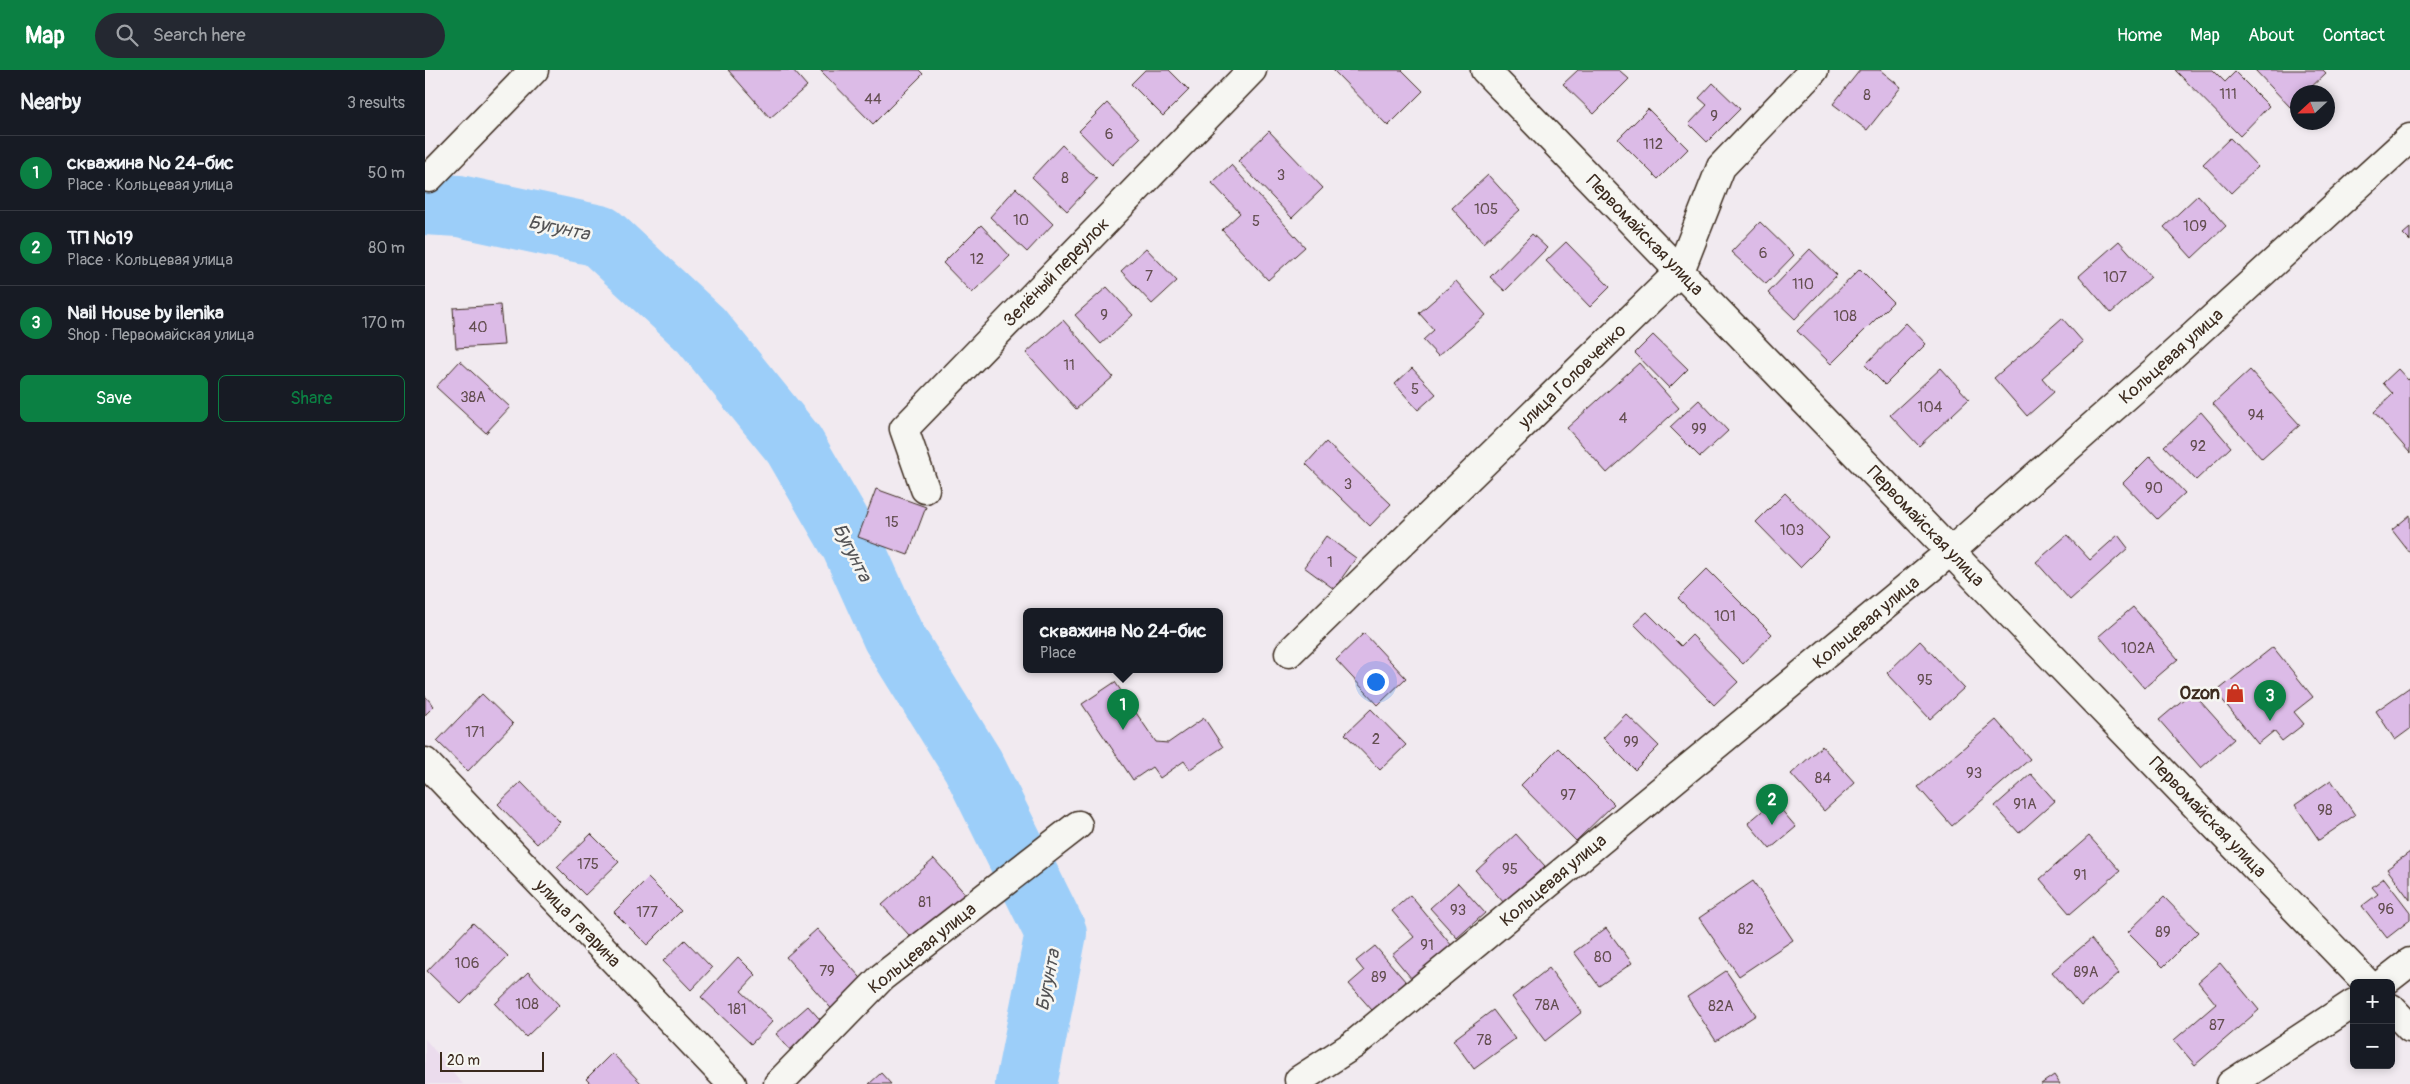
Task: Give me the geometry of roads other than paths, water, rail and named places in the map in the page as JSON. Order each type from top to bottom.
[{"type":"street","points":[[429,178],[534,70]]},
{"type":"street","name":"Зелёный переулок","points":[[925,489],[904,429],[1252,70]]},
{"type":"street","name":"Первомайская улица","points":[[1485,70],[2363,979]]},
{"type":"street","name":"улица Головченко","points":[[1289,653],[1680,271],[1721,167],[1814,70]]},
{"type":"street","name":"Кольцевая улица","points":[[1299,1080],[1353,1045],[1951,551],[2163,364],[2410,138]]},
{"type":"street","name":"улица Гагарина","points":[[425,762],[732,1084]]},
{"type":"street","name":"Кольцевая улица","points":[[778,1084],[882,977],[1078,825]]},
{"type":"street","points":[[2388,979],[2410,962]]},
{"type":"street","points":[[2231,1084],[2350,1006]]},
{"type":"street","points":[[2395,1012],[2410,1028]]},
{"type":"waterway","name":"Бугунта","points":[[425,204],[459,206],[600,236],[701,330],[794,445],[852,545],[893,636],[973,765],[1056,933],[1026,1084]]},
{"type":"place","name":"Ozon","points":[[2235,693]]},
{"type":"place","name":"Nail House by ilenika","points":[[2270,721]]},
{"type":"place","name":"скважина № 24-бис","points":[[1123,730]]},
{"type":"place","name":"ТП №19","points":[[1772,825]]}]
